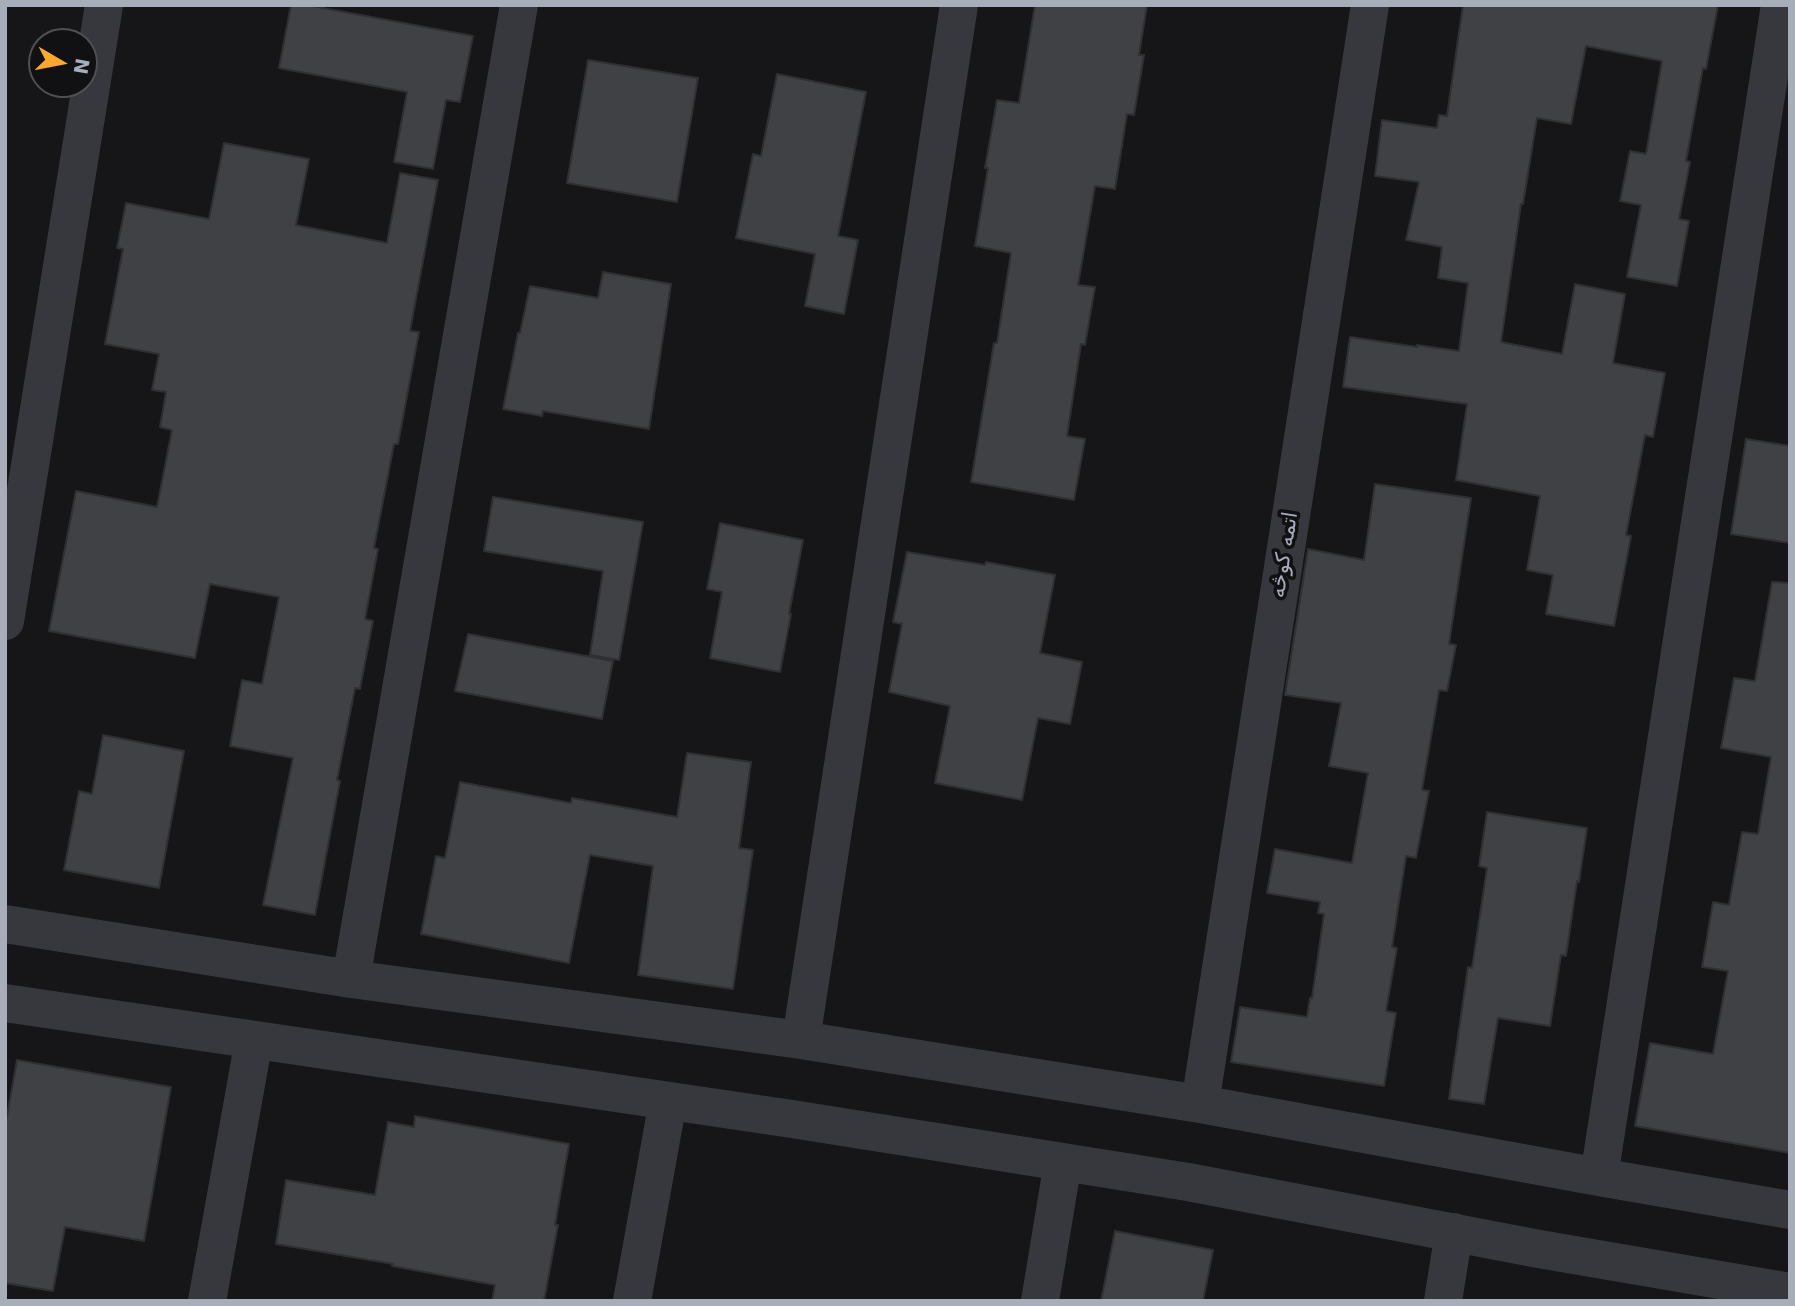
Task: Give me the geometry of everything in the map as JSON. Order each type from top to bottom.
[{"type":"street","points":[[5,621],[104,5]]},
{"type":"street","points":[[351,979],[519,5]]},
{"type":"street","points":[[801,1040],[959,5]]},
{"type":"street","name":"اتمه کوڅه","points":[[1200,1104],[1370,5]]},
{"type":"street","points":[[1599,1177],[1780,5]]},
{"type":"street","points":[[5,924],[351,979],[801,1040],[1200,1104],[1790,1210]]},
{"type":"street","points":[[5,1003],[792,1119],[1188,1182],[1539,1249],[1790,1292]]},
{"type":"street","points":[[207,1301],[254,1040]]},
{"type":"street","points":[[632,1301],[668,1101]]},
{"type":"street","points":[[1040,1301],[1063,1162]]},
{"type":"street","points":[[1443,1301],[1454,1232]]},
{"type":"building","points":[[291,5],[307,5],[473,36],[460,102],[446,100],[433,169],[394,162],[407,92],[279,68]]},
{"type":"building","points":[[1035,5],[1147,5],[1139,55],[1144,55],[1134,115],[1127,114],[1115,189],[1095,186],[1078,285],[1095,287],[1085,345],[1081,344],[1067,436],[1085,439],[1074,500],[971,482],[1011,253],[975,246],[988,168],[985,168],[997,100],[1019,103]]},
{"type":"building","points":[[1463,5],[1718,5],[1686,161],[1690,162],[1679,219],[1689,221],[1677,286],[1627,277],[1641,205],[1620,201],[1630,151],[1646,154],[1662,61],[1586,46],[1571,124],[1537,118],[1521,204],[1501,342],[1562,354],[1575,284],[1625,294],[1613,363],[1665,373],[1653,437],[1645,435],[1626,535],[1631,536],[1614,626],[1546,614],[1553,575],[1527,570],[1540,496],[1456,480],[1467,404],[1343,387],[1350,337],[1459,351],[1468,283],[1438,278],[1442,247],[1406,240],[1419,182],[1375,176],[1382,120],[1437,128],[1439,115],[1447,116]]},
{"type":"building","points":[[588,60],[698,78],[677,202],[567,183]]},
{"type":"building","points":[[777,74],[866,92],[838,236],[858,240],[844,314],[805,306],[815,254],[736,238],[753,154],[761,156]]},
{"type":"building","points":[[224,143],[309,159],[296,225],[387,243],[400,173],[438,180],[410,331],[419,332],[398,444],[394,444],[374,548],[378,549],[365,619],[373,621],[360,689],[355,688],[315,915],[263,905],[293,758],[230,746],[242,680],[262,684],[279,597],[210,584],[195,658],[49,631],[76,491],[157,507],[172,430],[160,427],[166,392],[152,390],[159,354],[105,344],[123,249],[117,248],[126,203],[209,219]]},
{"type":"building","points":[[603,272],[671,284],[649,429],[543,411],[542,416],[503,409],[530,286],[598,298]]},
{"type":"building","points":[[1746,439],[1790,446],[1790,543],[1731,534]]},
{"type":"building","points":[[1375,484],[1471,498],[1449,644],[1456,645],[1447,691],[1439,690],[1422,790],[1429,791],[1416,858],[1406,856],[1392,947],[1397,948],[1386,1011],[1396,1013],[1384,1086],[1231,1062],[1240,1007],[1307,1017],[1312,998],[1324,914],[1318,913],[1320,902],[1267,893],[1275,849],[1352,863],[1368,773],[1329,766],[1341,703],[1285,695],[1308,549],[1364,560]]},
{"type":"building","points":[[493,497],[643,522],[619,660],[590,655],[603,571],[484,551]]},
{"type":"building","points":[[720,523],[803,540],[780,672],[710,658],[722,592],[707,589]]},
{"type":"building","points":[[907,552],[985,565],[986,562],[1055,575],[1040,653],[1082,662],[1070,724],[1038,718],[1022,800],[935,783],[950,706],[889,692],[902,624],[893,622]]},
{"type":"building","points":[[1772,582],[1790,583],[1790,1153],[1635,1126],[1650,1043],[1713,1054],[1728,971],[1702,967],[1713,902],[1729,905],[1742,832],[1758,834],[1771,757],[1721,748],[1734,678],[1755,681]]},
{"type":"building","points":[[468,634],[613,661],[602,719],[455,691]]},
{"type":"building","points":[[103,735],[184,751],[159,888],[64,870],[79,791],[92,794]]},
{"type":"building","points":[[687,753],[751,762],[739,848],[753,850],[733,989],[638,975],[653,866],[590,855],[569,963],[421,934],[436,856],[445,858],[460,782],[571,803],[572,798],[677,817]]},
{"type":"building","points":[[1487,812],[1587,828],[1566,956],[1561,955],[1550,1026],[1498,1018],[1484,1104],[1449,1099],[1468,967],[1472,968],[1487,868],[1479,866]]},
{"type":"building","points":[[17,1060],[171,1087],[144,1241],[65,1227],[53,1291],[5,1283],[5,1127]]},
{"type":"building","points":[[415,1116],[569,1144],[544,1301],[492,1301],[495,1285],[276,1244],[286,1180],[375,1195],[388,1122],[414,1127]]},
{"type":"building","points":[[1115,1231],[1213,1250],[1203,1301],[1101,1301]]}]
